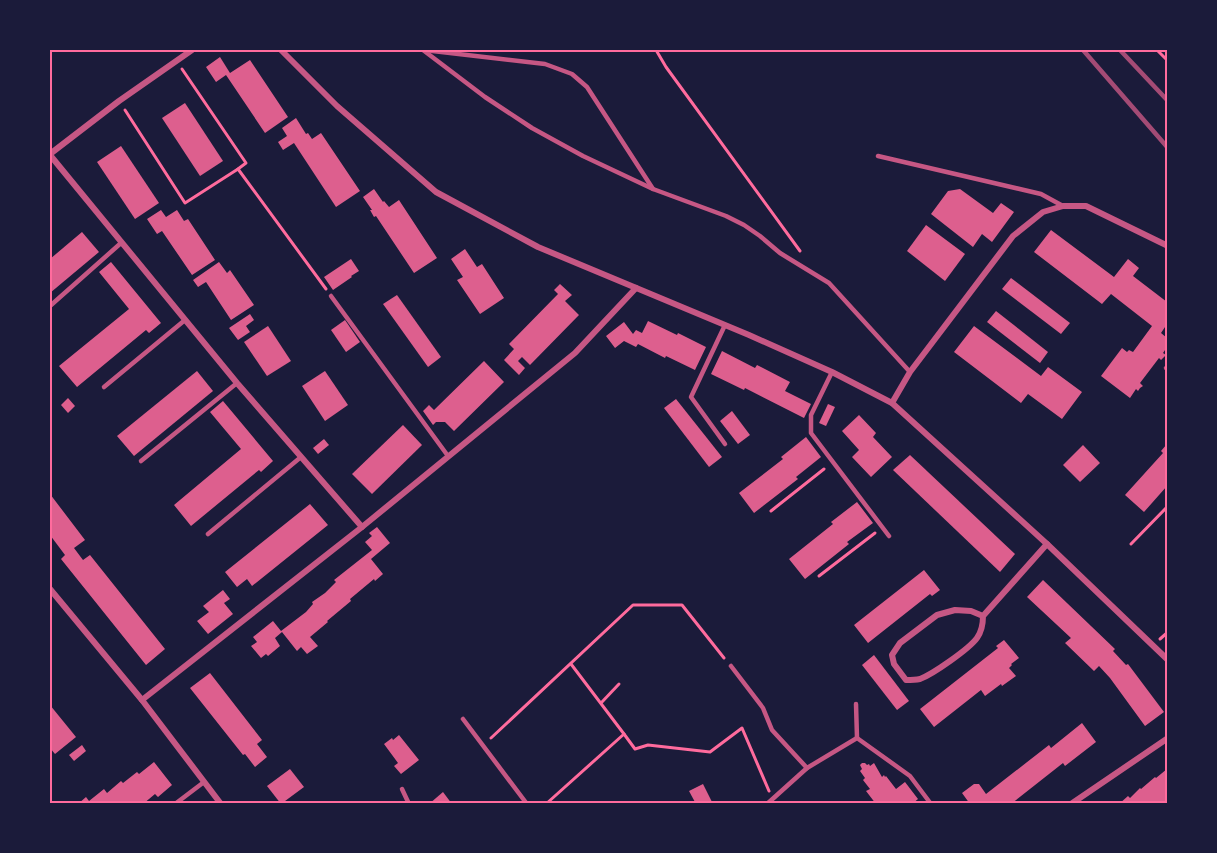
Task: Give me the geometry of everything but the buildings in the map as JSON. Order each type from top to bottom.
[{"type":"street","points":[[192,50],[119,101],[50,154],[237,383],[362,527]]},
{"type":"street","points":[[281,50],[337,106],[436,192],[538,247],[832,372],[892,403],[1047,544],[1167,660]]},
{"type":"street","points":[[892,403],[910,372],[1013,236],[1043,212],[1063,206],[1086,206],[1167,246]]},
{"type":"street","points":[[142,700],[362,527],[575,353],[636,288]]},
{"type":"street","points":[[983,616],[970,611],[955,610],[937,615],[900,643],[892,655],[894,664],[906,680],[917,680],[962,651],[976,639],[983,626],[983,616],[1047,544]]},
{"type":"street","points":[[50,589],[142,700],[222,804]]},
{"type":"street","points":[[1071,804],[1167,738]]},
{"type":"lane","points":[[424,50],[545,64],[572,74],[587,87],[653,189]]},
{"type":"lane","points":[[424,50],[485,97],[532,128],[583,156],[653,189],[744,225],[780,253],[829,283],[910,372]]},
{"type":"lane","points":[[878,156],[1041,194],[1063,206]]},
{"type":"lane","points":[[50,306],[121,243]]},
{"type":"lane","points":[[331,296],[448,456]]},
{"type":"lane","points":[[104,387],[185,320]]},
{"type":"lane","points":[[725,325],[691,397],[725,444]]},
{"type":"lane","points":[[832,372],[812,416],[811,433],[889,536]]},
{"type":"lane","points":[[141,461],[237,383]]},
{"type":"lane","points":[[208,534],[301,457]]},
{"type":"lane","points":[[731,666],[763,708],[772,730],[807,768]]},
{"type":"lane","points":[[856,704],[857,738]]},
{"type":"lane","points":[[463,719],[527,804]]},
{"type":"lane","points":[[767,804],[807,768],[857,738]]},
{"type":"lane","points":[[857,738],[910,776],[931,804]]},
{"type":"lane","points":[[175,804],[204,782]]},
{"type":"lane","points":[[402,789],[409,804]]},
{"type":"path","points":[[656,50],[666,67],[803,254]]},
{"type":"path","points":[[1158,50],[1167,61]]},
{"type":"path","points":[[119,101],[185,203],[246,164],[177,60]]},
{"type":"path","points":[[238,169],[331,296]]},
{"type":"path","points":[[771,512],[833,462]]},
{"type":"path","points":[[1131,544],[1167,506]]},
{"type":"path","points":[[819,576],[883,528]]},
{"type":"path","points":[[483,746],[633,605],[682,605],[731,666]]},
{"type":"path","points":[[571,664],[635,749],[648,745],[710,752],[742,728],[772,799]]},
{"type":"path","points":[[601,703],[619,684]]},
{"type":"path","points":[[546,804],[624,734]]},
{"type":"railway","points":[[1083,50],[1168,148]]},
{"type":"railway","points":[[1120,50],[1168,101]]}]
